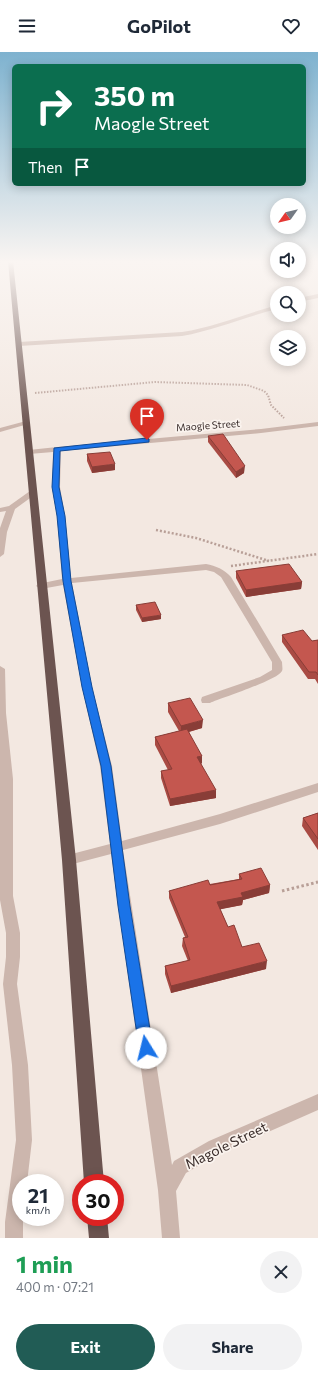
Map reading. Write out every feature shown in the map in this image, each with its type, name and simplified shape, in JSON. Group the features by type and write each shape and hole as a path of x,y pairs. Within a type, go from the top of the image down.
{"highway":[{"path":"16,316 41,586 69,860 93,1174"},
{"path":"98,1226 99,1238"}],"street":[{"path":"19,344 182,334 204,330 242,316"},
{"path":"0,430 26,423"},
{"name":"Maogle Street","path":"28,452 318,424"},
{"path":"57,449 56,487 61,516 67,581 87,687 106,766 124,906 167,1190 171,1238"},
{"path":"0,510 11,508 32,493"},
{"path":"0,554 3,532 11,508"},
{"path":"41,586 67,581 184,568 217,568 226,577 278,662 277,671 264,679 206,700"},
{"path":"0,670 1,713 7,779 6,896 13,933 13,957 10,984 20,1065 24,1140 14,1222 14,1238"},
{"path":"69,860 220,819 318,787"},
{"name":"Magole Street","path":"167,1190 180,1167 215,1147 318,1102"}],"path":[{"path":"23,394 155,382 246,385 264,391 268,395 274,409 297,427"},
{"path":"156,530 196,538 269,561"},
{"path":"217,568 318,554"},
{"path":"282,891 318,882"}],"building":[{"path":"223,434 245,466 236,472 208,436"},
{"path":"110,452 115,464 92,467 87,454"},
{"path":"289,564 302,582 246,590 236,571"},
{"path":"155,602 161,615 142,618 136,605"},
{"path":"303,630 312,641 318,640 318,675 316,672 309,672 282,635"},
{"path":"190,698 203,720 181,726 168,703"},
{"path":"187,729 202,756 197,757 216,790 170,799 161,771 172,769 155,737"},
{"path":"318,813 318,839 303,818"},
{"path":"261,868 270,885 241,893 243,897 217,902 228,927 234,925 242,947 259,943 267,961 171,986 165,966 190,960 183,938 188,937 169,891 208,880 210,885 242,879 239,874"}],"route":[{"path":"146,1048 124,906 106,766 87,687 67,581 61,516 56,487 57,449 147,440"}]}
